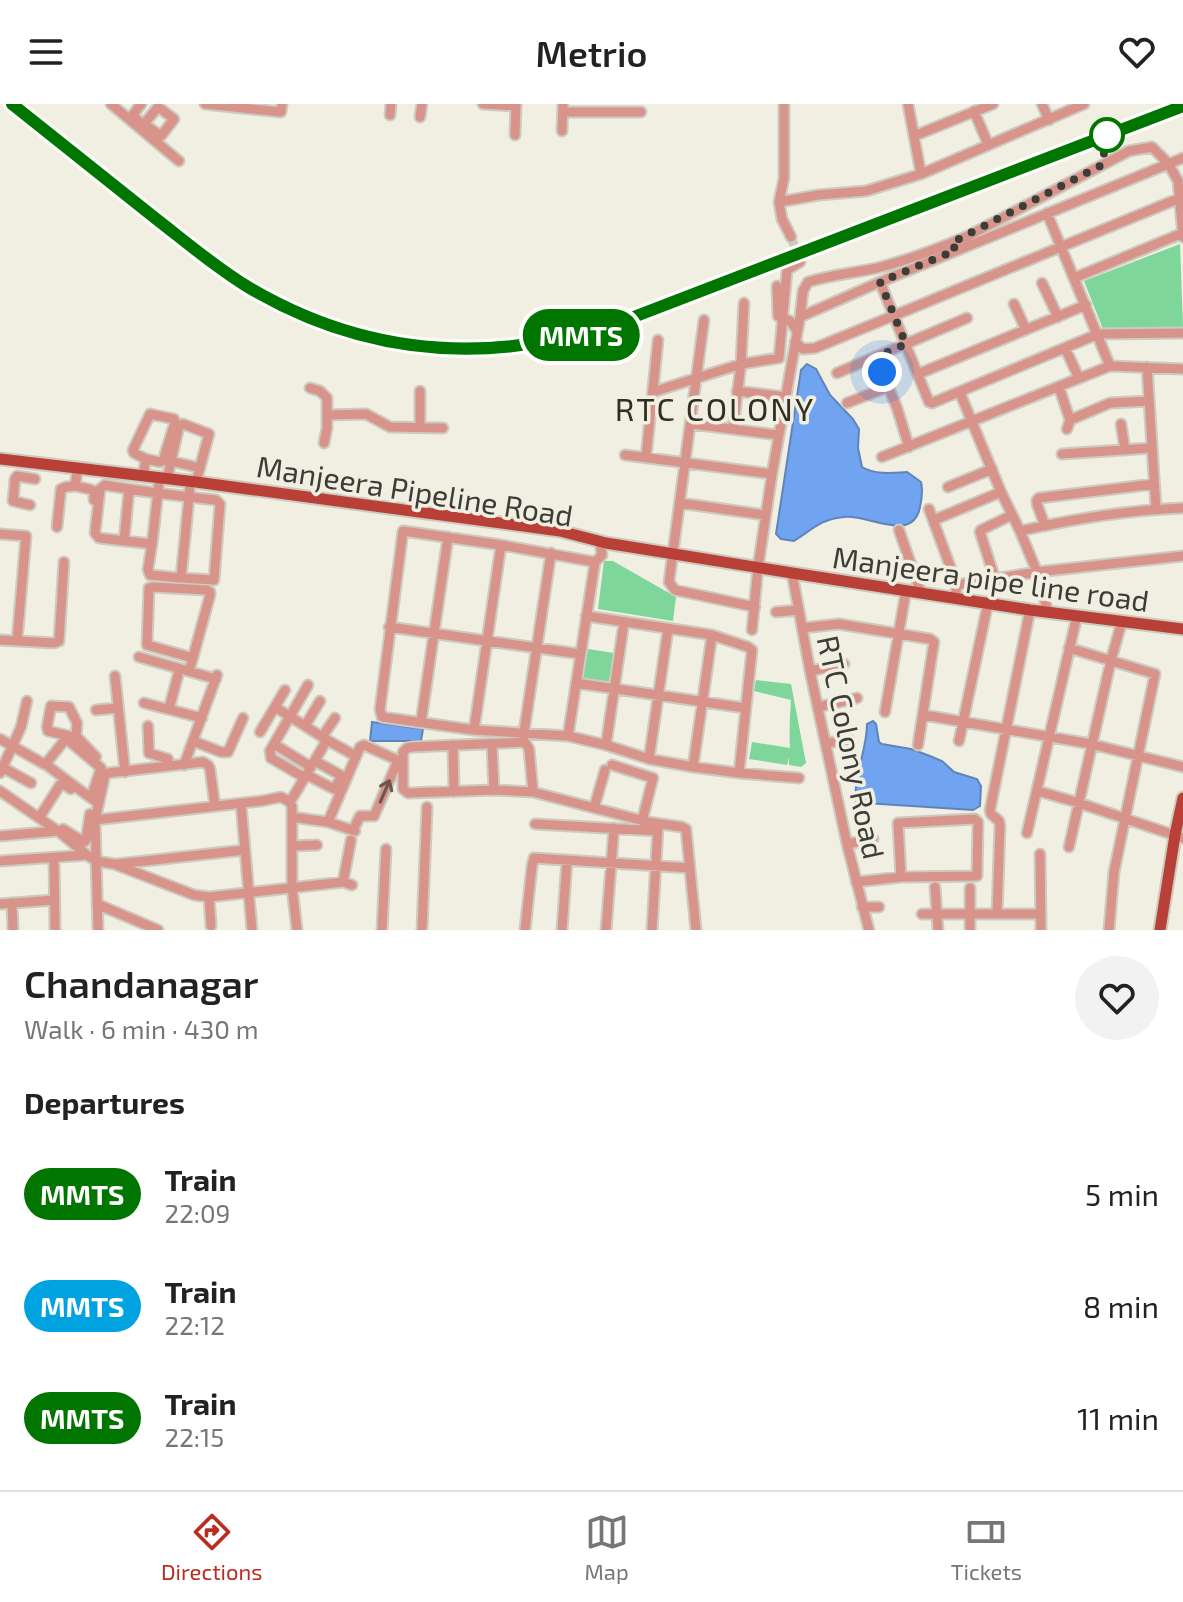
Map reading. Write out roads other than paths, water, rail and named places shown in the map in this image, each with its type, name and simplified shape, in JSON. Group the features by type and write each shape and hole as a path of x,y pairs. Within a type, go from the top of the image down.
{"main road":[{"name":"Manjeera Pipeline Road","path":"0,462 143,476 161,485"},
{"name":"Manjeera Pipeline Road","path":"0,462 21,472 60,468 161,485 585,539 672,554"},
{"name":"Manjeera pipe line road","path":"672,554 921,593 956,591 988,603 1183,629"},
{"path":"1160,930 1179,836 1183,798"}],"street":[{"path":"111,104 177,156"},
{"path":"137,122 141,104"},
{"path":"205,104 281,112 282,104"},
{"path":"420,117 422,104"},
{"path":"483,104 516,105 515,135"},
{"path":"784,104 784,178 779,202 782,219 791,237"},
{"path":"914,136 993,104"},
{"path":"1042,104 1049,120"},
{"path":"779,202 866,191 921,174 1084,104"},
{"path":"910,105 921,174"},
{"path":"137,122 158,107 173,118 174,121 162,136 153,135"},
{"path":"562,131 563,108 641,112"},
{"path":"974,111 988,144"},
{"path":"970,240 1129,151 1155,149 1180,181 1183,235 1074,278"},
{"path":"800,317 970,240 1047,213 1183,158"},
{"path":"795,342 803,349 815,348 1180,198"},
{"path":"1047,213 1110,366"},
{"path":"752,630 765,515 803,291 808,282 828,276 896,263 954,247"},
{"path":"788,378 779,358 787,270 800,262"},
{"path":"880,282 932,403 1098,334 1183,333"},
{"path":"1042,283 1058,317"},
{"path":"777,286 778,316 790,321 797,331"},
{"path":"733,429 744,303"},
{"path":"1014,304 1026,330"},
{"path":"918,374 1086,305"},
{"path":"837,373 967,318"},
{"path":"704,320 669,582 675,590 755,607"},
{"path":"646,457 658,340"},
{"path":"1065,348 1079,378"},
{"path":"876,357 909,447"},
{"path":"653,392 741,364 779,358"},
{"path":"882,457 1110,366 1183,369"},
{"path":"1147,367 1156,509"},
{"path":"847,403 888,387"},
{"path":"1059,387 1068,425 1110,403 1149,401"},
{"path":"310,388 325,394 327,398 324,443"},
{"path":"420,391 420,427"},
{"path":"737,391 785,397"},
{"path":"960,393 1037,572 1048,612"},
{"path":"150,414 174,419 163,461 146,459 133,450 150,414"},
{"path":"328,415 366,414 390,427 443,428"},
{"path":"181,578 192,488 209,434 183,424 179,426 171,461 161,485 148,569 150,575 181,578 210,580 215,577 219,502 192,488"},
{"path":"692,424 778,435"},
{"path":"1121,424 1125,450"},
{"path":"1062,454 1151,448"},
{"path":"625,455 772,474"},
{"path":"143,476 146,459"},
{"path":"171,461 200,468"},
{"path":"948,487 992,469"},
{"path":"30,505 13,501 15,479 21,472 35,479"},
{"path":"75,486 77,473"},
{"path":"1045,526 1037,504 1039,498 1154,484"},
{"path":"152,544 99,538 95,533 100,489 105,485 129,490 161,485"},
{"path":"57,527 61,489 75,486 94,491 90,532"},
{"path":"124,541 129,490"},
{"path":"934,520 1001,492"},
{"path":"680,503 765,515"},
{"path":"1020,531 1156,509 1183,508"},
{"path":"929,509 956,591 995,579 1037,572 1183,556"},
{"path":"995,579 980,532 1012,515"},
{"path":"899,530 921,593"},
{"path":"596,560 403,531 389,627 382,717 474,730 568,736 649,759 739,773 799,778"},
{"path":"0,534 26,536 17,641"},
{"path":"421,722 448,537"},
{"path":"568,736 596,560 602,555 600,544"},
{"path":"474,730 501,545"},
{"path":"524,732 551,553"},
{"path":"0,640 59,641 64,562"},
{"name":"RTC Colony Road","path":"792,573 847,844 869,930"},
{"path":"189,671 193,658 210,595 210,592 149,588 147,645 193,658"},
{"path":"885,712 906,591"},
{"path":"959,741 988,603"},
{"path":"776,612 799,610"},
{"path":"997,914 1000,825 990,810 1030,610"},
{"path":"586,616 712,635 752,650 739,773"},
{"path":"1027,833 1077,616"},
{"path":"1069,847 1122,621"},
{"path":"606,745 624,622"},
{"path":"802,628 839,624 934,642 918,745"},
{"path":"389,627 580,654"},
{"path":"649,759 668,629"},
{"path":"693,767 712,635"},
{"path":"151,660 154,648"},
{"path":"1069,648 1155,674 1114,872 1109,930"},
{"path":"139,657 217,677 184,765"},
{"path":"810,671 844,664"},
{"path":"169,709 178,675"},
{"path":"115,676 125,772"},
{"path":"576,683 745,708"},
{"path":"308,685 270,751 271,758 342,776"},
{"path":"260,732 285,690"},
{"path":"818,707 857,698"},
{"path":"27,701 21,727 1,769 31,783"},
{"path":"305,726 320,701"},
{"path":"144,703 202,718"},
{"path":"275,707 352,754"},
{"path":"96,710 118,708"},
{"path":"924,715 1091,744 1183,767"},
{"path":"193,741 228,752 243,718"},
{"path":"290,802 335,718"},
{"path":"148,726 149,752 164,761 208,765 215,806"},
{"path":"76,737 108,773"},
{"path":"0,739 44,764"},
{"path":"94,800 47,765 64,741 68,740 101,769 94,800 98,930"},
{"path":"309,770 334,789 359,740"},
{"path":"826,743 849,740"},
{"path":"533,792 528,745 525,742 407,748 403,752 403,789 408,793 533,792 658,827"},
{"path":"492,744 494,790"},
{"path":"0,791 40,816 96,861 114,864 194,895 209,897 347,884 353,831 360,816 374,816 397,763 395,759 364,745 360,747 334,821"},
{"path":"453,745 454,792"},
{"path":"94,800 103,777 108,773 125,772 164,761"},
{"path":"594,808 609,767 653,778 642,821"},
{"path":"0,836 55,827 84,842 91,804 63,784 40,816"},
{"path":"1038,791 1179,836"},
{"path":"95,820 281,797 292,807 292,887 297,930"},
{"path":"241,804 252,930"},
{"path":"422,930 427,807"},
{"path":"292,817 334,821 353,831"},
{"path":"856,882 901,877 977,876 978,822 975,819 898,823 901,877"},
{"path":"535,824 686,829 696,930"},
{"path":"652,930 658,827"},
{"path":"606,930 614,828"},
{"path":"847,844 873,839"},
{"path":"292,846 317,845"},
{"path":"382,930 386,849"},
{"path":"114,864 245,850"},
{"path":"1040,854 1041,930"},
{"path":"0,861 87,855"},
{"path":"54,858 55,930"},
{"path":"525,930 534,858 690,868"},
{"path":"562,930 567,860"},
{"path":"935,887 938,930"},
{"path":"970,888 970,930"},
{"path":"209,897 211,926"},
{"path":"0,904 54,900"},
{"path":"12,903 13,930"},
{"path":"97,904 141,927 158,930"},
{"path":"862,907 879,907"},
{"path":"922,914 1041,914"}],"water":[{"path":"807,364 816,369 830,395 859,429 858,448 862,467 878,472 907,472 921,482 920,507 916,518 909,524 889,525 844,517 823,522 794,541 781,539 776,534 801,370"},
{"path":"873,721 882,744 930,756 942,761 954,772 977,779 981,786 980,806 973,810 856,801 856,783 867,724"},
{"path":"372,722 423,729 421,741 370,741"}],"tunnel":[{"path":"791,237 800,262"}],"railway":[{"path":"12,104 248,287 338,328 383,340 429,347 476,349 523,345 618,323 1183,106"}],"train":[{"name":"MMTS","path":"12,104 198,252 265,296 339,329 411,345 466,350 545,343 618,323 1183,106"}],"district":[{"name":"RTC COLONY","path":"715,408"}]}
